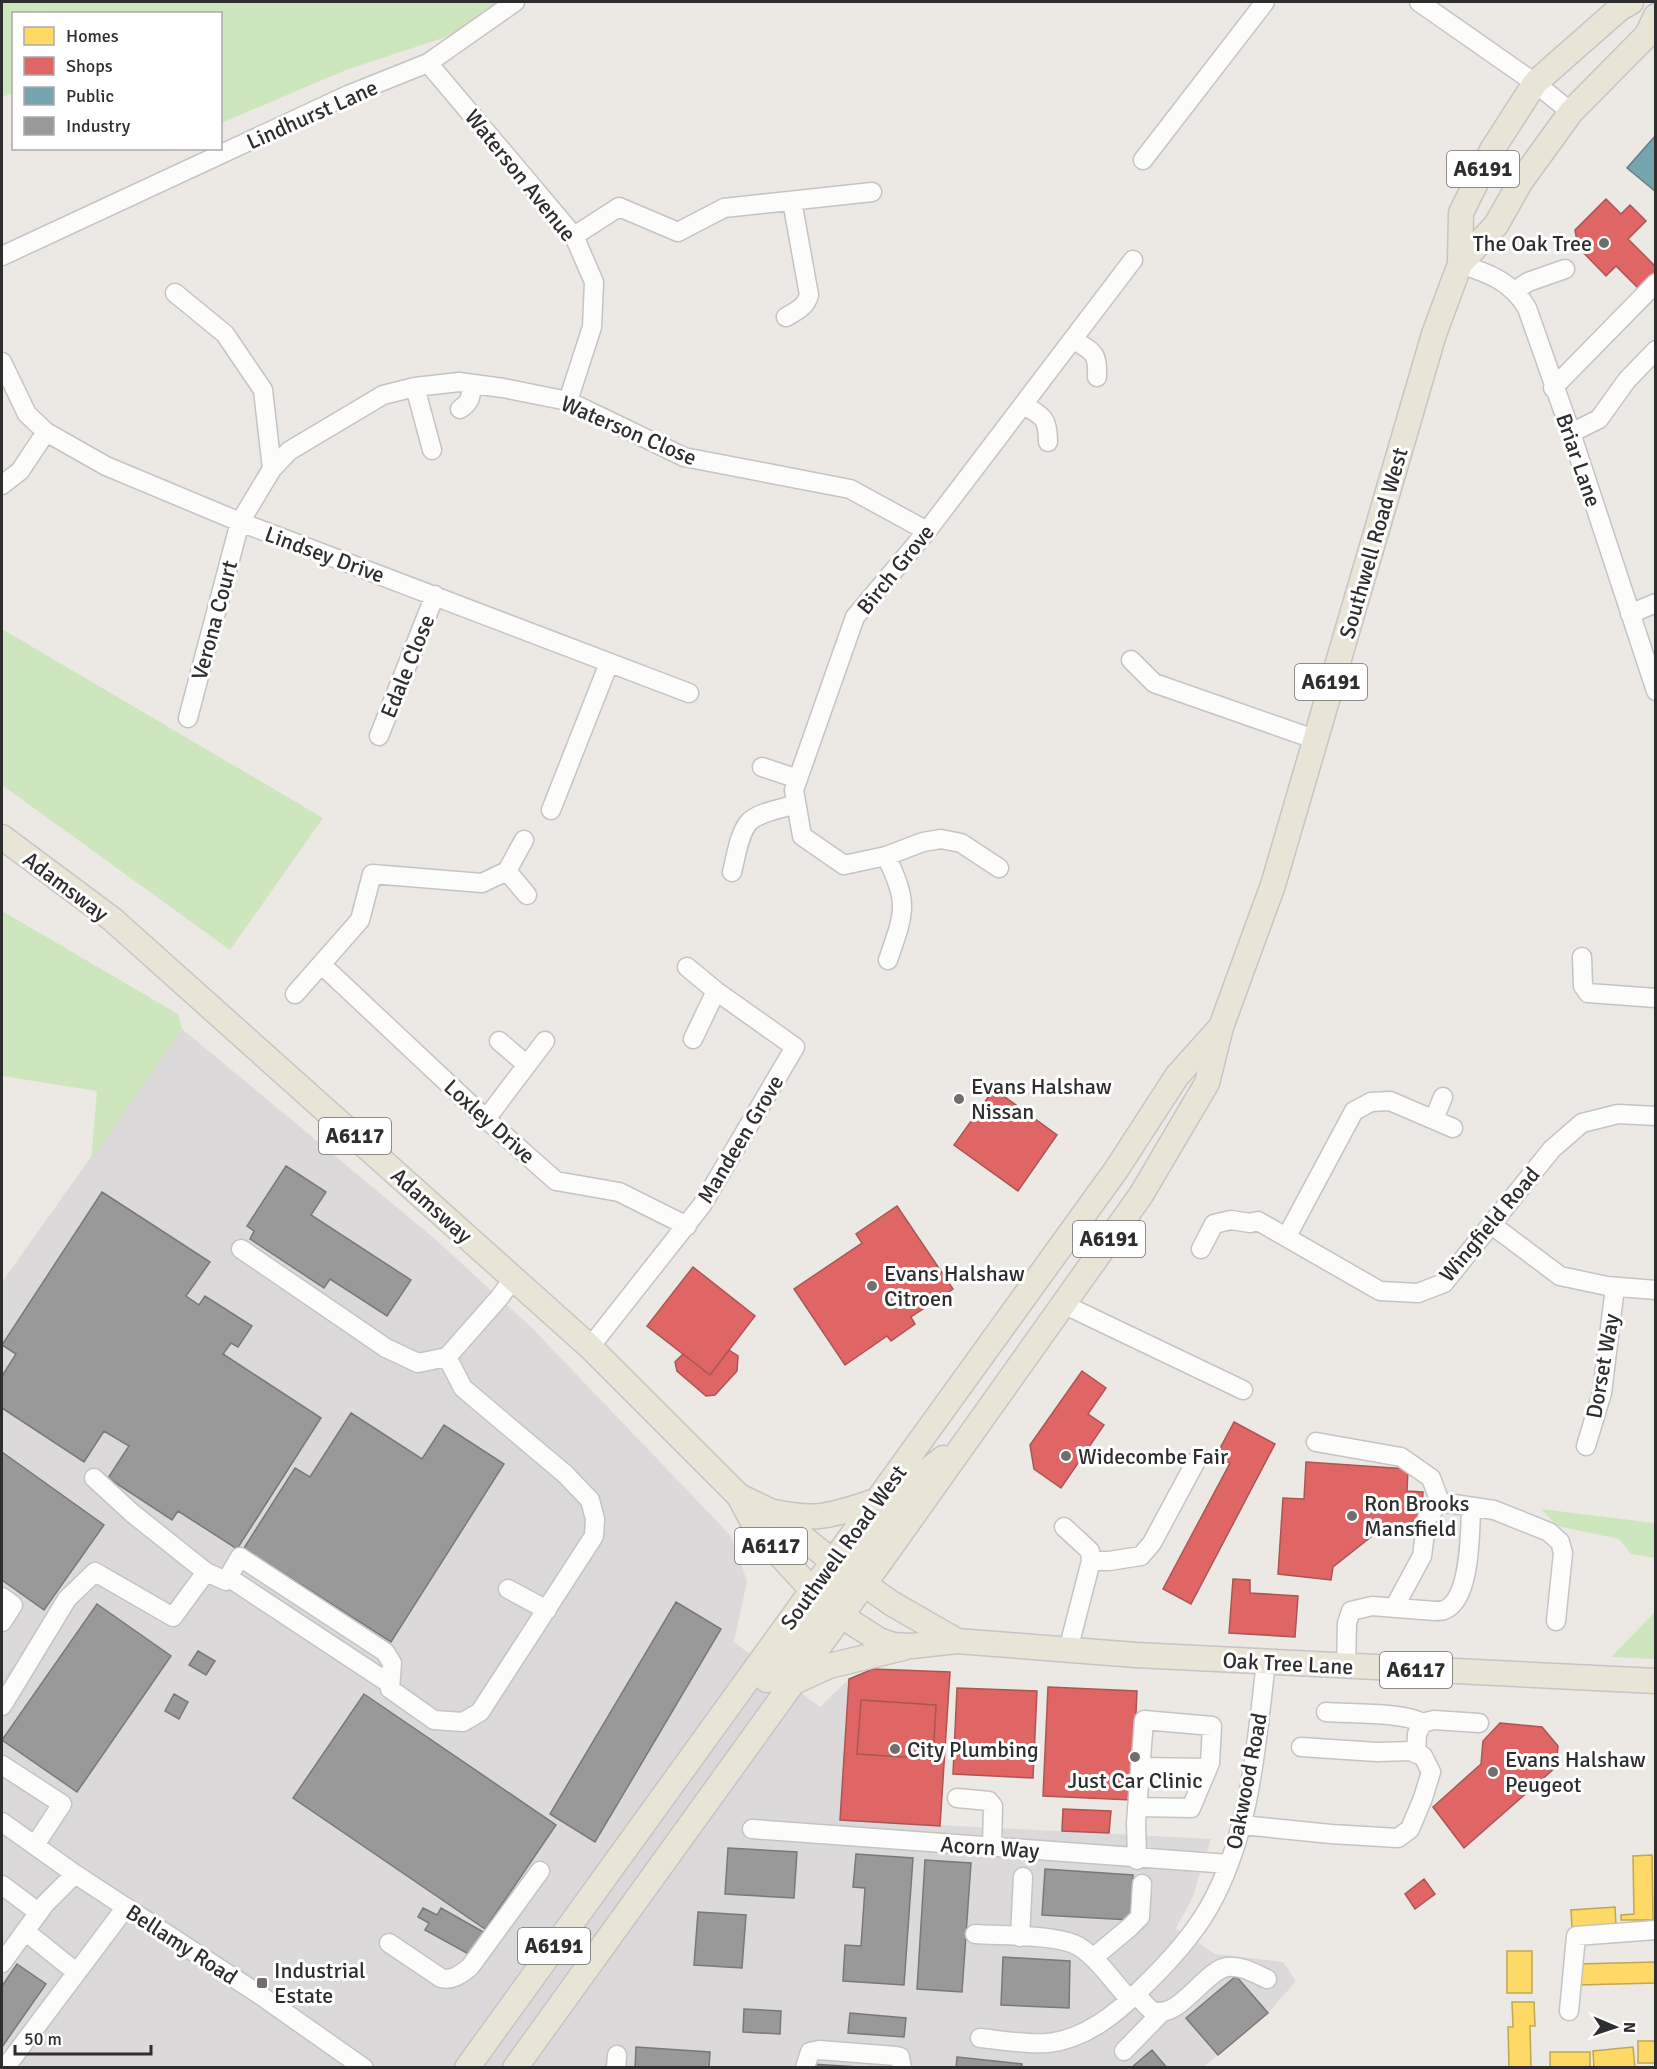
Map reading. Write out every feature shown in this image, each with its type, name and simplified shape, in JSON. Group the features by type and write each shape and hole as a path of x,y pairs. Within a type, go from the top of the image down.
{"main road":[{"name":"Southwell Road West","path":"467,2067 691,1759 826,1602 848,1572 968,1437 1141,1195 1208,1083 1221,1027 1273,885 1431,345 1460,264 1461,213 1492,150 1535,83 1618,9 1631,2"},
{"name":"Southwell Road West","path":"1460,264 1496,225 1521,181 1571,112 1647,35 1656,16"},
{"name":"Adamsway","path":"2,837 112,919 590,1347 739,1496 757,1530 826,1602"},
{"name":"Southwell Road West","path":"848,1572 876,1501 1116,1170 1176,1076 1221,1027"},
{"name":"Adamsway","path":"739,1496 770,1511 848,1572"},
{"path":"770,1511 798,1517 820,1517 876,1501"},
{"path":"826,1602 825,1588 837,1583 848,1572"},
{"name":"Oak Tree Lane","path":"848,1572 891,1603 957,1641"},
{"name":"Southwell Road West","path":"515,2067 792,1683 826,1602"},
{"name":"Oak Tree Lane","path":"826,1602 879,1640 893,1645 912,1646 957,1641 1266,1662 1656,1681"},
{"path":"792,1683 829,1666 912,1646"}],"street":[{"name":"Lindhurst Lane","path":"2,256 348,95 428,63 514,2"},
{"path":"1143,160 1265,2"},
{"path":"1419,2 1535,83 1571,112"},
{"name":"Waterson Avenue","path":"428,63 574,236 594,282 592,327 568,401"},
{"path":"574,236 620,207 678,232 724,208 872,192"},
{"path":"786,317 803,306 808,295 792,201"},
{"name":"Birch Grove","path":"999,868 961,843 941,839 923,842 886,856 844,865 802,836 794,790 855,617 927,531 1133,260"},
{"name":"Briar Lane","path":"1460,264 1497,278 1515,291 1527,308 1656,690"},
{"path":"1515,291 1528,282 1565,269"},
{"path":"1553,388 1656,283"},
{"path":"175,293 225,334 263,390 272,470"},
{"path":"1073,339 1094,353 1097,359 1097,377"},
{"path":"1571,433 1599,419 1627,380 1656,350"},
{"name":"Lindsey Drive","path":"2,362 27,414 46,432 106,466 240,522 689,693"},
{"name":"Waterson Close","path":"272,470 289,451 383,396 415,387 459,382 568,401 684,457 850,489 927,531"},
{"path":"460,409 468,404 471,398 472,384"},
{"path":"415,387 432,450"},
{"path":"1023,405 1043,416 1048,427 1048,442"},
{"path":"2,485 20,471 46,432"},
{"name":"Verona Court","path":"188,718 240,522 272,470"},
{"name":"Edale Close","path":"379,736 435,595"},
{"path":"1630,614 1656,603"},
{"path":"1131,660 1154,683 1314,739"},
{"path":"551,810 609,663"},
{"path":"762,767 798,779"},
{"path":"732,872 742,837 750,822 763,814 796,804"},
{"path":"295,994 360,920 372,874 482,883 507,871 524,840"},
{"path":"886,856 899,884 903,901 902,920 888,960"},
{"path":"507,871 527,895"},
{"path":"1582,957 1583,986 1588,993 1656,998"},
{"name":"Loxley Drive","path":"322,965 486,1119 556,1181 619,1192 687,1226"},
{"path":"687,967 716,991 693,1039"},
{"name":"Mandeen Grove","path":"590,1347 702,1205 795,1047 716,991"},
{"path":"499,1041 526,1065"},
{"path":"486,1119 545,1041"},
{"path":"1434,1119 1443,1097"},
{"path":"1287,1236 1354,1111 1371,1102 1390,1101 1453,1128"},
{"name":"Wingfield Road","path":"1201,1249 1214,1224 1231,1220 1250,1224 1258,1221 1380,1291 1418,1293 1444,1283 1552,1149 1582,1123 1618,1114 1656,1116"},
{"path":"1492,1225 1560,1276 1615,1287 1656,1290"},
{"path":"241,1249 386,1348 418,1364 447,1357 514,1278"},
{"name":"Dorset Way","path":"1586,1446 1602,1393 1615,1287"},
{"path":"1063,1304 1243,1390"},
{"path":"94,1478 132,1513 206,1572 226,1581 240,1557 385,1652 392,1663 390,1689 434,1720 463,1722 480,1712 547,1610 594,1536 595,1519 591,1500 565,1474 463,1388 447,1357"},
{"path":"1316,1442 1401,1457 1431,1478 1440,1502"},
{"path":"1091,1561 1141,1556 1152,1543 1196,1461"},
{"path":"1440,1502 1494,1510 1549,1532 1560,1542 1563,1553 1556,1621"},
{"path":"1394,1608 1422,1557 1427,1518 1440,1502"},
{"path":"1346,1666 1347,1623 1352,1611 1372,1606 1435,1611 1444,1610 1454,1603 1467,1574 1471,1508"},
{"path":"1064,1527 1090,1551 1091,1561 1068,1650"},
{"path":"2,1706 67,1599 95,1572 173,1617 206,1572"},
{"path":"508,1589 547,1610"},
{"path":"2,1597 13,1605 2,1622"},
{"name":"Oakwood Road","path":"980,2038 1047,2043 1093,2028 1133,1997 1154,1977 1196,1927 1208,1909 1229,1864 1242,1825 1252,1776 1266,1662"},
{"path":"1326,1712 1399,1717 1415,1719 1422,1723 1434,1720 1479,1723"},
{"path":"1137,1807 1191,1808 1210,1763 1212,1726 1144,1719 1137,1807 1137,1859"},
{"path":"1416,1754 1418,1734 1422,1723"},
{"path":"1242,1825 1398,1838 1410,1829 1431,1772 1423,1756 1412,1751 1377,1752 1301,1747"},
{"path":"2,1765 62,1804 35,1845"},
{"path":"1140,1767 1207,1768"},
{"path":"957,1798 989,1801 993,1806 992,1847"},
{"name":"Bellamy Road","path":"2,1822 75,1874 260,1995 362,2067"},
{"name":"Acorn Way","path":"752,1829 1229,1864"},
{"path":"389,1943 441,1978 460,1975 470,1967 540,1871"},
{"path":"2,1963 39,1912 75,1874"},
{"path":"1020,1937 1023,1877"},
{"path":"1093,1958 1140,1917 1142,1884"},
{"path":"2,1885 39,1912"},
{"path":"5,2067 126,1907"},
{"path":"1569,2011 1576,1936 1656,1930"},
{"path":"25,1931 76,1972"},
{"path":"975,1934 1058,1940 1077,1946 1093,1958 1133,1997 1151,2010 1162,2012"},
{"path":"1124,2051 1162,2012 1176,2006 1224,1967 1238,1966 1267,1979"},
{"path":"805,2067 810,2052 819,2049 896,2056 900,2057 902,2067"}],"shaded area":[{"path":"182,1029 434,1238 532,1328 730,1535 747,1581 734,1642 820,1707 849,1679 840,1820 1211,1839 1192,1899 1176,1928 1215,1954 1283,1962 1296,1981 1268,2013 1204,2067 2,2068 2,1282"}],"green space":[{"path":"2,2 499,2 452,35 346,70 222,123 222,12 12,12 12,93 2,97"},
{"path":"2,629 323,818 230,950 2,785"},
{"path":"2,911 178,1014 182,1029 91,1160 97,1091 2,1076"},
{"path":"1541,1509 1655,1523 1655,1558 1631,1554 1619,1539 1557,1526"},
{"path":"1655,1612 1655,1659 1611,1657"}],"building: Homes":[{"path":"1652,1855 1653,1920 1621,1920 1621,1915 1634,1914 1633,1856"},
{"path":"1615,1907 1616,1926 1572,1928 1571,1910"},
{"path":"1507,1951 1532,1951 1532,1993 1507,1993"},
{"path":"1656,1962 1656,1983 1578,1985 1577,1964"},
{"path":"1512,2002 1534,2002 1535,2026 1530,2026 1531,2068 1509,2068 1508,2027 1513,2027"},
{"path":"1638,2041 1656,2041 1656,2063 1638,2063"},
{"path":"1633,2047 1635,2068 1594,2068 1593,2051"},
{"path":"1550,2052 1590,2052 1590,2068 1550,2068"}],"building: Shops":[{"name":"The Oak Tree","path":"1606,199 1621,214 1630,205 1646,221 1628,239 1656,267 1656,277 1641,291 1616,266 1606,276 1578,247 1575,230"},
{"path":"994,1089 1057,1135 1018,1191 954,1145"},
{"path":"897,1206 953,1289 911,1317 915,1324 891,1341 887,1336 845,1365 794,1289 862,1243 856,1234"},
{"path":"693,1267 755,1316 710,1375 647,1326"},
{"path":"729,1350 738,1356 737,1371 715,1395 706,1396 677,1371 675,1362 683,1354 710,1375"},
{"path":"1082,1371 1106,1388 1088,1414 1104,1425 1061,1488 1034,1469 1030,1445"},
{"path":"1234,1422 1275,1444 1191,1604 1163,1589 1230,1463 1216,1456"},
{"name":"Ron Brooks Mansfield","path":"1306,1462 1408,1469 1407,1491 1423,1492 1420,1537 1376,1533 1333,1567 1331,1580 1278,1574 1283,1498 1304,1499"},
{"path":"1233,1579 1250,1580 1250,1593 1298,1596 1295,1637 1229,1633"},
{"name":"City Plumbing","path":"873,1669 950,1672 940,1826 840,1820 849,1679"},
{"path":"1048,1687 1137,1691 1132,1800 1043,1796"},
{"path":"957,1688 1037,1691 1033,1778 953,1774"},
{"path":"861,1700 936,1705 933,1759 857,1754"},
{"path":"1500,1723 1542,1727 1558,1746 1556,1767 1464,1848 1433,1807 1481,1764 1483,1741"},
{"path":"1063,1809 1111,1811 1109,1833 1062,1831"},
{"path":"1424,1879 1435,1894 1415,1909 1405,1894"}],"building: Public":[{"path":"1656,135 1656,192 1627,168"}],"building: Industry":[{"path":"286,1166 326,1192 311,1215 411,1280 387,1316 330,1279 324,1288 250,1239 254,1231 247,1226"},
{"path":"102,1192 210,1262 186,1296 199,1305 205,1296 252,1326 238,1347 231,1343 223,1354 321,1418 237,1549 178,1511 172,1520 108,1478 129,1446 104,1431 84,1462 2,1408 2,1376 16,1354 2,1345"},
{"path":"351,1413 422,1459 444,1425 504,1464 391,1642 244,1548 295,1468 310,1477"},
{"path":"2,1452 104,1525 44,1610 2,1580"},
{"path":"676,1602 721,1629 595,1842 550,1814"},
{"path":"97,1604 171,1656 77,1792 2,1740"},
{"path":"198,1651 215,1661 206,1675 189,1665"},
{"path":"174,1694 188,1702 179,1719 165,1711"},
{"path":"364,1694 556,1825 485,1929 293,1798"},
{"path":"728,1848 797,1852 794,1898 725,1894"},
{"path":"856,1854 913,1858 904,1985 843,1981 845,1945 861,1946 865,1888 853,1887"},
{"path":"925,1860 971,1863 962,1992 917,1989"},
{"path":"1045,1869 1133,1875 1130,1920 1042,1915"},
{"path":"423,1908 437,1915 441,1908 487,1934 474,1957 425,1930 429,1923 418,1917"},
{"path":"698,1912 746,1915 742,1968 694,1965"},
{"path":"1003,1957 1070,1961 1069,2008 1001,2005"},
{"path":"17,1964 46,1984 2,2047 2,1986"},
{"path":"1236,1976 1268,2013 1218,2055 1186,2018"},
{"path":"744,2009 781,2011 780,2034 743,2032"},
{"path":"850,2013 906,2018 904,2037 848,2033"},
{"path":"636,2047 710,2052 709,2068 635,2068"},
{"path":"1152,2050 1167,2068 1131,2068"},
{"path":"957,2057 1022,2064 1022,2068 956,2068"},
{"path":"811,2064 875,2068 811,2068"}],"place":[{"name":"The Oak Tree","path":"1604,243"},
{"name":"Evans Halshaw Nissan","path":"959,1099"},
{"name":"Evans Halshaw Citroen","path":"872,1286"},
{"name":"Widecombe Fair","path":"1066,1456"},
{"name":"Ron Brooks Mansfield","path":"1352,1516"},
{"name":"City Plumbing","path":"895,1749"},
{"name":"Just Car Clinic","path":"1135,1757"},
{"name":"Evans Halshaw Peugeot","path":"1493,1772"},
{"name":"Industrial Estate","path":"262,1983"}]}
